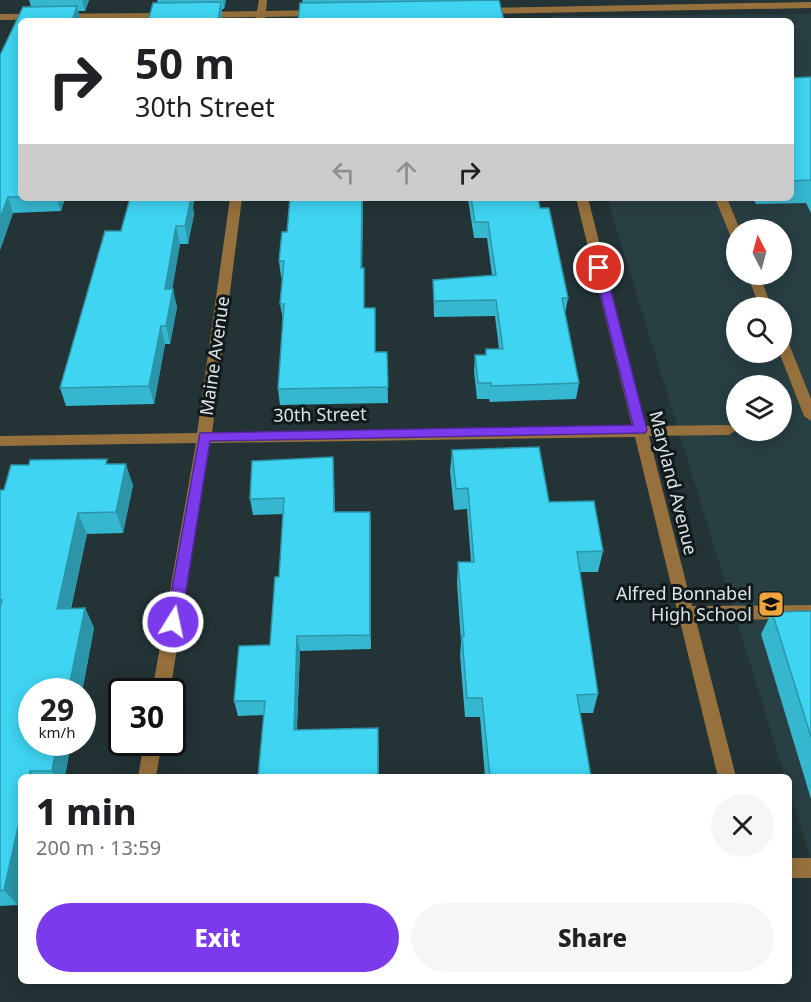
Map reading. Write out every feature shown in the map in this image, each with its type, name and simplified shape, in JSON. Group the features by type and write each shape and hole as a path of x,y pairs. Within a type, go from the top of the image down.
{"street":[{"path":"261,17 263,0"},
{"path":"532,0 537,18"},
{"path":"476,11 804,4"},
{"path":"572,9 575,18"},
{"path":"190,15 261,17 333,13"},
{"path":"0,17 178,15"},
{"name":"Maine Avenue","path":"163,678 204,436 237,201"},
{"name":"Maryland Avenue","path":"583,201 725,774"},
{"path":"722,201 729,219"},
{"path":"790,363 811,416"},
{"name":"30th Street","path":"0,441 204,436 726,430"},
{"path":"685,613 811,612"},
{"path":"148,774 151,756"},
{"path":"792,868 811,868"}],"shaded area":[{"name":"Alfred Bonnabel High School","path":"811,14 811,861 792,799 792,774 784,774 608,201 794,201 794,18 552,18 551,16"}],"building":[{"path":"499,0 503,18 298,18 300,3"},
{"path":"221,2 218,18 149,18 153,3"},
{"path":"77,6 73,18 18,18 18,197 8,197 0,218 0,55 23,7"},
{"path":"811,77 811,180 794,181 794,78"},
{"path":"129,201 190,201 185,226 176,226 165,289 173,289 166,326 161,326 149,386 60,388 105,231 121,231"},
{"path":"290,201 362,201 361,268 364,268 364,308 375,308 375,352 387,352 388,387 278,389 284,304 280,304 284,261 279,261 282,232 287,232"},
{"path":"472,201 539,201 540,208 549,208 568,298 562,298 579,383 491,386 491,383 478,383 475,355 486,355 486,349 503,349 496,300 434,301 433,280 496,275 488,222 475,222"},
{"path":"539,447 549,502 594,501 603,551 577,552 598,694 577,695 590,774 490,774 482,698 467,698 458,562 474,562 468,488 456,489 452,450"},
{"path":"333,457 334,512 370,512 370,635 297,636 294,730 378,728 378,774 258,774 265,701 234,701 239,646 270,645 275,577 279,577 284,498 250,499 252,461"},
{"path":"107,459 106,464 126,464 116,512 78,513 57,609 85,608 71,678 18,678 18,756 55,756 52,771 30,771 30,774 18,774 18,827 4,890 0,891 0,608 2,600 0,600 0,490 4,490 11,465 29,465 30,460"},
{"path":"811,611 811,737 772,612"}],"place":[{"name":"Alfred Bonnabel High School","path":"771,604"}],"route":[{"path":"173,622 204,436 640,430 599,268"}]}
